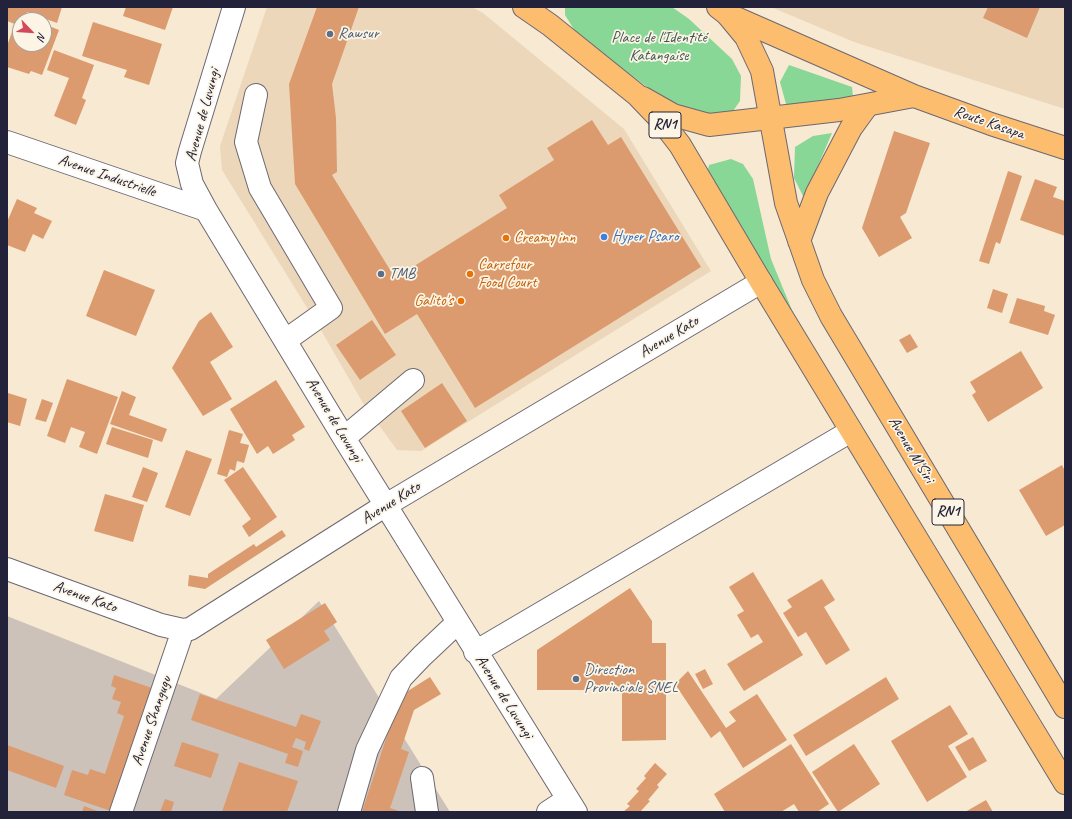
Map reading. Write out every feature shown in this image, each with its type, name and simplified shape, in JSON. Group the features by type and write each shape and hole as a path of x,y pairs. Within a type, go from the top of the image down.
{"main road":[{"name":"RN1","path":"524,7 547,16 637,94 660,119 680,145 760,282 1065,783"},
{"name":"RN1","path":"722,10 746,37 756,54 768,94 770,119 786,202 799,241"},
{"path":"722,10 914,96"},
{"path":"637,94 673,115 710,125 770,119 867,106 914,96"},
{"name":"Route Kasapa","path":"914,96 991,124 1065,148"},
{"path":"799,241 817,193 851,128 867,106"},
{"name":"Avenue M'Siri","path":"799,241 813,280 831,316 1065,708"}],"street":[{"name":"Avenue de Luvungi","path":"234,7 187,163 192,184 206,210 457,623 572,806"},
{"path":"256,94 246,142 260,188 331,308 286,340"},
{"name":"Avenue Industrielle","path":"7,142 206,210"},
{"name":"Avenue Kato","path":"7,569 161,625 183,630 190,629 386,505 760,282"},
{"path":"344,438 413,380"},
{"path":"476,652 851,431"},
{"path":"349,812 366,750 401,678 457,623"},
{"name":"Avenue Shangugu","path":"120,812 183,630"},
{"path":"422,778 427,812"},
{"path":"548,812 572,806"}],"shaded area":[{"path":"267,7 472,7 483,13 624,129 711,271 421,451 397,450 363,403 322,332 222,170 220,146"},
{"path":"771,7 1065,7 1065,109 854,42"},
{"path":"319,601 450,812 7,812 7,616 216,699"}],"green space":[{"name":"Place de l'Identité Katangaise","path":"565,7 672,7 689,19 732,59 741,76 740,101 733,111 721,118 685,115 578,36 565,15"},
{"path":"789,65 852,87 853,97 798,110 786,104 780,82"},
{"path":"832,133 804,198 794,178 795,147 813,136"},
{"path":"731,159 743,164 753,179 771,259 796,320 707,174 709,165"}],"building":[{"path":"7,7 62,7 57,23 52,21 52,12 12,12 12,23 7,21"},
{"path":"126,7 173,7 165,30 123,16"},
{"path":"317,7 359,7 332,84 336,118 337,172 332,175 395,278 507,208 499,195 554,160 547,148 592,120 608,145 621,137 701,267 475,408 417,314 385,334 295,184 289,84"},
{"path":"988,7 1040,7 1027,38 983,18"},
{"path":"93,22 162,44 149,85 124,77 127,70 82,56"},
{"path":"52,27 59,30 52,49"},
{"path":"12,32 12,52 51,52 42,75 31,71 29,74 7,67 7,46"},
{"path":"54,50 94,65 82,98 86,100 76,125 54,116 69,78 47,70"},
{"path":"894,131 930,143 906,213 900,217 912,238 879,257 862,228"},
{"path":"1008,171 1022,176 1000,244 996,242 989,264 979,261"},
{"path":"1035,179 1057,187 1053,197 1065,201 1065,236 1020,220"},
{"path":"17,199 37,208 34,213 52,221 43,239 33,234 25,252 7,245 7,222"},
{"path":"104,270 155,290 136,336 86,316"},
{"path":"993,289 1008,294 1002,313 987,308"},
{"path":"1017,298 1045,306 1044,311 1055,315 1048,335 1009,323"},
{"path":"211,312 233,347 210,362 232,399 203,416 172,368 199,321"},
{"path":"372,320 396,355 360,380 336,345"},
{"path":"910,334 918,347 907,353 899,340"},
{"path":"1021,351 1043,388 988,422 972,395 976,392 970,382"},
{"path":"67,379 118,397 97,454 79,447 85,432 71,427 65,443 47,436"},
{"path":"276,380 305,427 292,435 295,440 273,454 268,446 257,454 230,409"},
{"path":"442,383 467,421 425,448 401,411"},
{"path":"122,391 136,397 129,415 167,429 162,442 110,424"},
{"path":"8,393 27,399 20,426 7,422"},
{"path":"42,399 53,403 46,422 35,419"},
{"path":"112,427 153,440 148,458 106,444"},
{"path":"229,430 243,434 240,443 249,445 244,463 237,461 235,471 230,469 227,477 217,474"},
{"path":"186,450 212,459 190,516 165,507"},
{"path":"1062,465 1065,471 1065,525 1046,536 1019,490"},
{"path":"143,467 158,473 147,502 132,497"},
{"path":"243,467 277,517 249,537 242,526 251,519 224,480"},
{"path":"105,494 144,505 133,542 94,531"},
{"path":"282,530 286,536 205,589 188,586 189,575 208,578 208,574 254,544 256,547"},
{"path":"753,572 803,655 744,691 727,664 763,642 758,634 751,638 737,615 744,611 729,587"},
{"path":"822,579 835,600 824,607 850,650 826,665 806,632 798,637 783,613 792,607 787,600"},
{"path":"630,588 652,621 652,643 666,643 666,740 622,741 622,690 537,690 537,650"},
{"path":"325,603 337,622 324,631 330,640 284,669 266,640"},
{"path":"705,669 713,684 703,689 695,674"},
{"path":"688,671 726,728 736,721 729,712 757,694 787,740 743,768 720,731 711,738 675,684"},
{"path":"114,675 152,688 111,811 64,795 72,770 88,775 90,769 105,774 124,716 117,713 121,702 112,699 116,688 111,686"},
{"path":"430,677 441,694 414,710 401,749 409,752 390,808 402,812 362,812 400,696"},
{"path":"886,677 899,699 806,756 793,735"},
{"path":"200,694 296,727 301,714 321,721 309,751 304,749 306,742 296,738 292,747 303,751 298,767 285,763 288,754 191,720"},
{"path":"950,705 968,734 948,746 967,777 927,802 891,741"},
{"path":"973,737 987,761 969,771 955,747"},
{"path":"182,742 219,754 211,778 174,766"},
{"path":"791,744 829,804 817,812 799,812 794,804 781,812 725,812 714,794"},
{"path":"854,744 880,784 838,812 812,772"},
{"path":"7,745 64,766 56,788 7,770"},
{"path":"239,762 298,781 287,812 222,812"},
{"path":"655,763 667,774 657,785 659,787 648,800 650,801 640,812 623,812 630,806 627,804 639,791 636,789 646,778 644,776"},
{"path":"165,799 174,802 171,812 160,812"},
{"path":"986,800 993,812 965,812"},
{"path":"84,806 100,812 82,812"}],"place":[{"name":"Rawsur","path":"330,34"},
{"name":"Hyper Psaro","path":"604,237"},
{"name":"Creamy inn","path":"506,238"},
{"name":"TMB","path":"381,274"},
{"name":"Carrefour Food Court","path":"470,274"},
{"name":"Galito's","path":"461,301"},
{"name":"Direction Provinciale SNEL","path":"576,679"}]}
